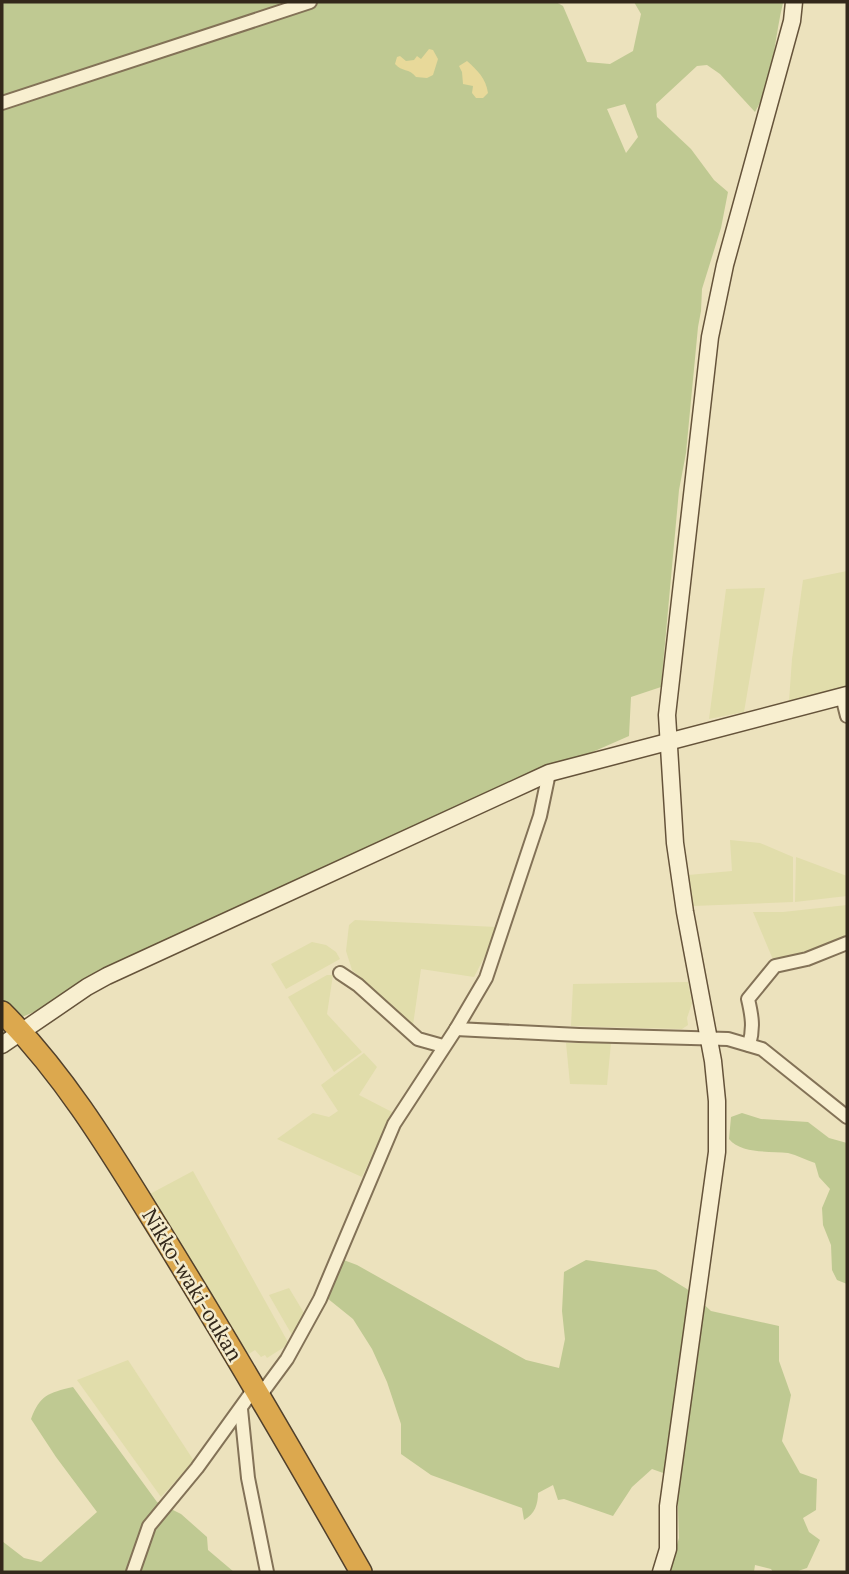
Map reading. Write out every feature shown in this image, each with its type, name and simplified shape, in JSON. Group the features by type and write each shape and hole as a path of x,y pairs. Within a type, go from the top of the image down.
{"highway":[{"name":"Nikko-waki-oukan","path":"2,1012 60,1077 107,1148 257,1393 361,1572"}],"street":[{"path":"2,103 310,2"},
{"path":"661,1572 668,1549 668,1506 717,1152 717,1101 709,1038 678,868 669,701 710,337 725,265 792,21 794,2"},
{"path":"2,1045 87,986 107,976 549,773 845,695 847,716"},
{"path":"133,1572 149,1526 241,1409 287,1359 320,1298 394,1124 486,978 541,816 549,773"},
{"path":"749,1045 753,1033 747,999 775,965 807,959 847,943"},
{"path":"340,973 358,985 418,1039 443,1046"},
{"path":"456,1029 728,1039 762,1049 847,1117"},
{"path":"241,1409 248,1478 267,1572"}],"shaded area":[{"path":"847,571 847,686 789,701 803,580"},
{"path":"765,588 744,712 709,719 726,589"},
{"path":"730,840 760,843 793,857 793,902 693,906 688,875 732,871"},
{"path":"796,857 847,876 847,896 795,902"},
{"path":"847,905 847,937 820,949 774,962 753,912 783,912"},
{"path":"355,920 496,927 498,931 474,977 421,969 413,1025 352,970 346,951 349,925"},
{"path":"312,942 326,945 336,952 340,959 286,989 271,964"},
{"path":"327,975 333,975 327,1014 362,1052 334,1072 288,997"},
{"path":"688,982 692,1003 687,1018 688,1025 682,1029 571,1026 573,984"},
{"path":"566,1043 611,1043 607,1085 570,1084"},
{"path":"364,1053 377,1067 359,1095 392,1112 362,1177 277,1139 313,1113 329,1117 338,1111 321,1085"},
{"path":"193,1171 289,1344 267,1358 265,1355 261,1357 255,1350 247,1355 148,1195"},
{"path":"289,1288 304,1313 292,1335 269,1295"},
{"path":"128,1360 194,1461 161,1497 77,1380"}],"green space":[{"path":"2,2 556,2 563,6 587,62 610,64 633,51 641,14 634,2 783,3 770,73 755,112 720,74 707,65 697,66 656,104 657,117 691,149 714,180 728,192 721,228 702,289 686,453 679,490 661,687 631,697 629,736 198,925 80,981 53,1004 22,1017 2,1005","holes":["625,104 638,137 626,153 607,109"]},
{"path":"742,1113 761,1119 808,1122 829,1138 847,1143 847,1284 837,1280 832,1270 831,1245 823,1225 822,1208 830,1189 819,1177 815,1163 788,1153 756,1151 734,1144 729,1139 731,1117"},
{"path":"341,1259 357,1265 526,1360 559,1368 565,1339 562,1311 564,1272 586,1260 656,1270 687,1289 711,1311 779,1326 779,1361 791,1395 782,1441 800,1473 817,1479 816,1510 803,1518 809,1532 820,1540 807,1568 795,1572 773,1572 755,1565 754,1572 669,1572 679,1538 677,1478 652,1469 632,1487 613,1516 564,1499 558,1500 553,1485 538,1493 535,1508 524,1520 522,1508 431,1475 401,1454 401,1424 372,1349 353,1319 327,1298"},
{"path":"73,1387 157,1502 181,1514 207,1537 208,1550 234,1572 2,1572 2,1541 24,1558 41,1562 97,1512 31,1419 46,1396"}],"sand":[{"path":"429,49 433,50 438,59 433,75 427,78 416,77 395,64 400,56 406,61 414,60 417,56 421,59"},
{"path":"467,61 478,71 485,83 488,93 483,98 476,98 472,93 473,86 463,84 459,66"}]}
